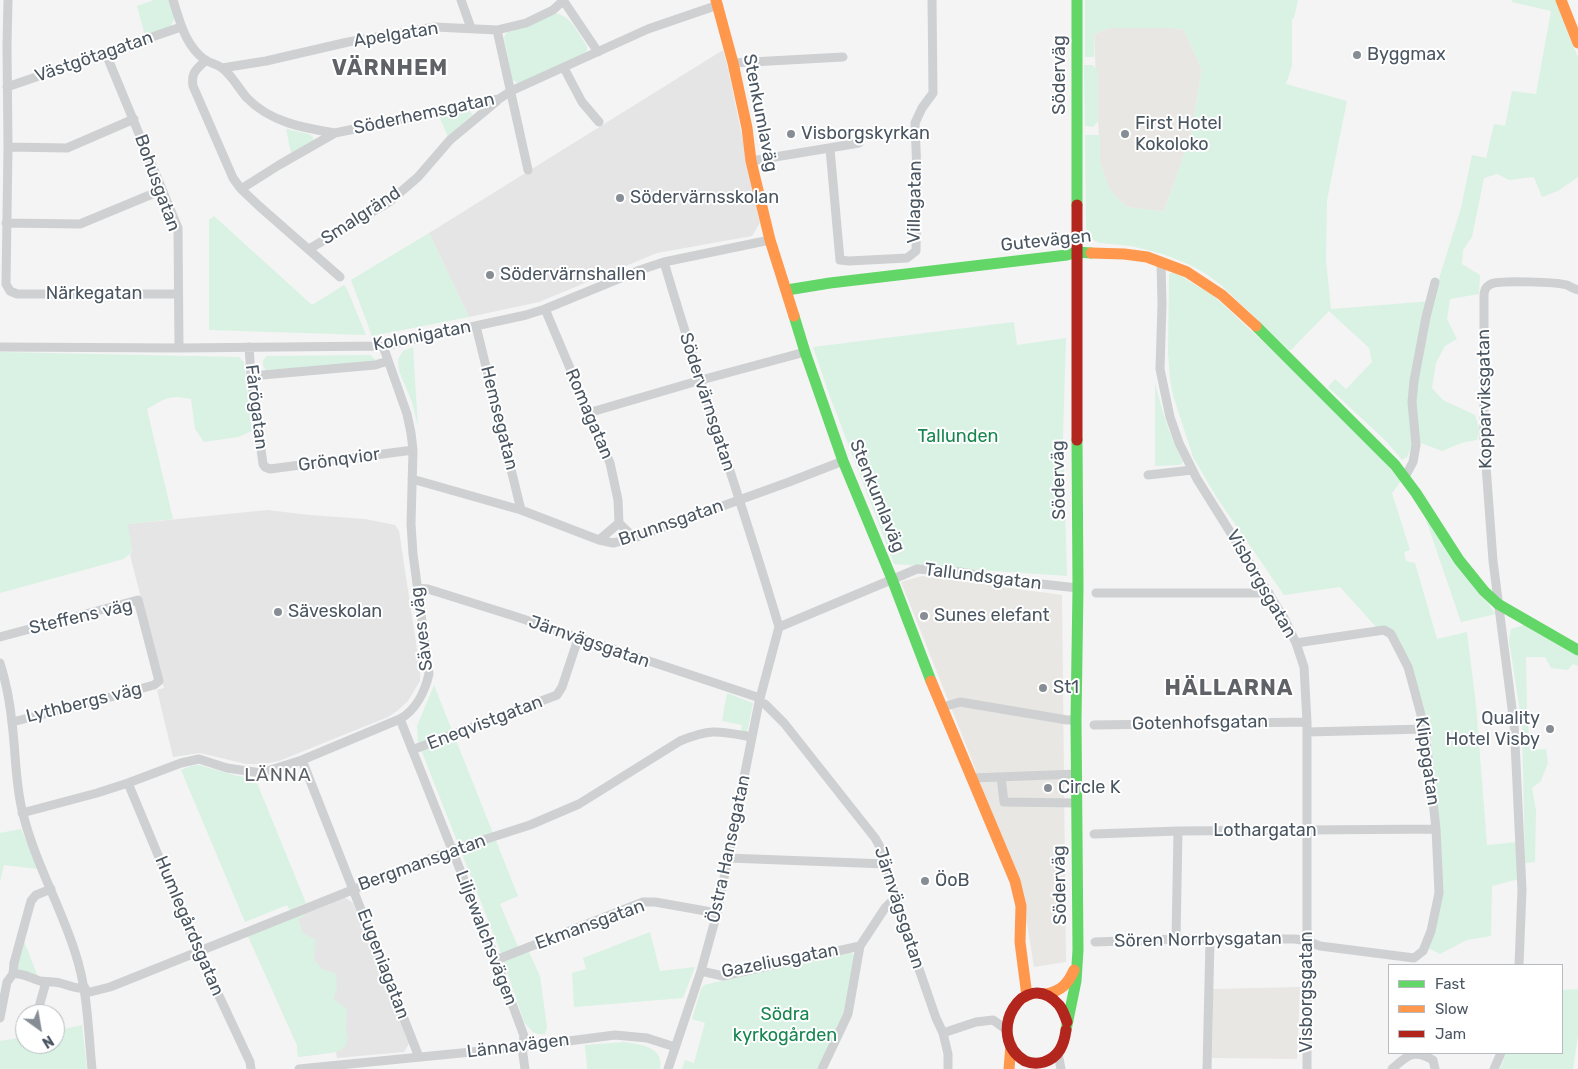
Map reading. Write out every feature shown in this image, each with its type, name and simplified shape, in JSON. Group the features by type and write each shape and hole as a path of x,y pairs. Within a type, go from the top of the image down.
{"street":[{"path":"18,0 8,2 6,223 80,224 162,190"},
{"name":"Söderhemsgatan","path":"172,0 190,46 206,60 222,68 248,99 265,113 309,129 335,133 499,99 511,91 598,52 717,3"},
{"path":"461,0 471,28"},
{"path":"564,0 598,52"},
{"name":"Apelgatan","path":"222,68 266,61 348,42 435,27 497,30 526,23 553,10 564,0"},
{"name":"Villagatan","path":"830,149 840,260 907,258 916,251 917,174 915,123 933,92 932,0"},
{"name":"Söderväg","path":"1067,1022 1075,988 1078,960 1076,720 1078,588 1076,308 1077,0"},
{"path":"1561,0 1578,43"},
{"path":"1569,0 1578,32"},
{"name":"Stenkumlaväg","path":"717,3 746,128 750,161 770,240 805,352 843,461 1015,881 1022,906 1020,942 1026,996"},
{"name":"Västgötagatan","path":"7,87 181,27"},
{"path":"497,30 528,170"},
{"name":"Bohusgatan","path":"106,54 178,228 179,348"},
{"path":"732,63 843,57"},
{"path":"206,60 196,69 192,77 193,86 233,178 241,189 340,278"},
{"path":"564,68 582,102 599,122"},
{"name":"Smalgränd","path":"309,249 389,202 418,177 450,140 499,99"},
{"path":"8,147 67,148 134,119"},
{"path":"241,189 335,133"},
{"path":"750,161 859,144"},
{"name":"Närkegatan","path":"6,223 6,284 10,292 17,294 178,294"},
{"name":"Kolonigatan","path":"0,347 384,346 526,315 664,262 770,240"},
{"name":"Gutevägen","path":"787,290 837,282 1067,256 1077,252 1147,257 1187,272 1222,295 1386,453 1405,477 1476,584 1498,604"},
{"name":"Södervärnsgatan","path":"664,262 779,627"},
{"name":"Visborgsgatan","path":"1161,262 1160,369 1170,417 1192,470 1284,618 1296,642 1304,667 1307,722 1307,1069"},
{"path":"1405,477 1413,462 1416,445 1412,402 1414,381 1426,317 1435,282"},
{"name":"Kopparviksgatan","path":"1498,604 1484,438 1485,290 1489,285 1500,282 1556,283 1578,290"},
{"name":"Romagatan","path":"545,309 610,463 618,500 619,523"},
{"name":"Hemsegatan","path":"476,326 521,510"},
{"name":"Säves väg","path":"22,813 128,783 182,763 199,760 227,768 261,773 302,760 400,719 409,712 427,684 429,674 417,588 411,524 412,433 384,346"},
{"name":"Fårögatan","path":"249,347 251,376 263,464 265,467"},
{"path":"588,413 805,352"},
{"path":"251,376 375,365 388,361"},
{"name":"Grönqvior","path":"265,467 270,469 413,450"},
{"name":"Brunnsgatan","path":"412,479 521,510 599,540 613,543 634,538 843,461"},
{"path":"1148,475 1192,470"},
{"path":"599,540 619,523 634,538"},
{"name":"Tallundsgatan","path":"779,627 917,569 960,572 1014,581 1078,588"},
{"name":"Järnvägsgatan","path":"417,588 428,589 514,616 759,700 765,704 784,723 880,845 923,982 943,1033 948,1054 948,1069"},
{"path":"1096,593 1269,593"},
{"name":"Steffens väg","path":"0,638 138,600 159,681 156,684"},
{"path":"1498,604 1578,650"},
{"path":"1498,604 1514,724 1522,890 1519,964"},
{"name":"Östra Hansegatan","path":"668,1069 701,971 717,913 759,700 779,627"},
{"name":"Klippgatan","path":"1296,642 1384,630 1391,634 1408,668 1425,729 1436,829 1439,893 1431,931 1419,956"},
{"name":"Eneqvistgatan","path":"412,750 557,696 562,688 578,638"},
{"path":"0,663 12,722 22,813 34,850 75,952 85,991 92,1069"},
{"name":"Lythbergs väg","path":"12,722 156,684"},
{"path":"943,707 960,702 1076,720"},
{"name":"Liljewalchsvägen","path":"400,719 496,960 524,1036 522,1047 525,1069"},
{"name":"Gotenhofsgatan","path":"1094,725 1307,722"},
{"path":"1307,732 1425,729"},
{"name":"Bergmansgatan","path":"85,991 110,987 353,888 452,850 530,825 579,804 680,741 692,736 716,731 752,737"},
{"name":"Eugeniagatan","path":"302,760 419,1057"},
{"path":"972,778 1077,774"},
{"path":"1001,777 1004,802 1077,803"},
{"name":"Humlegårdsgatan","path":"128,783 198,951 250,1062 251,1069"},
{"name":"Lothargatan","path":"1094,834 1178,831 1436,829"},
{"path":"1176,939 1178,831"},
{"path":"728,858 886,864"},
{"path":"0,1018 7,982 13,974 14,963 31,901 36,895 51,889"},
{"path":"822,1069 848,1014 860,946 885,908 896,897"},
{"name":"Ekmansgatan","path":"496,960 643,902 655,902 717,913"},
{"name":"Sören Norrbysgatan","path":"1095,942 1176,939 1295,939 1320,946 1414,958 1419,956"},
{"path":"1207,1069 1210,940"},
{"name":"Gazeliusgatan","path":"701,971 723,976 860,946"},
{"name":"Söderväg","path":"1046,994 1061,990 1070,980 1078,960"},
{"path":"13,974 17,973 85,991"},
{"path":"40,1004 46,982"},
{"path":"1009,1069 1011,1045 1007,1030 1007,1018 1010,1010 1026,996 1036,993 1046,994 1054,998 1064,1012 1067,1022 1063,1042 1058,1053 1048,1060 1033,1066 1018,1055 1011,1045"},
{"path":"943,1033 976,1022 993,1020 1007,1030"},
{"name":"Lännavägen","path":"299,1069 522,1047 615,1035 647,1038 675,1047"},
{"path":"1058,1053 1061,1069"},
{"path":"1392,1069 1407,1056 1414,1054"},
{"path":"1420,1054 1433,1060 1435,1069"},
{"path":"1494,1069 1502,1054"}],"shaded area":[{"path":"1110,28 1174,28 1184,30 1202,70 1191,135 1164,212 1127,207 1114,195 1108,186 1100,163 1094,34"},
{"name":"Södervärnsskolan","path":"723,50 760,223 752,236 657,253 539,302 469,317 429,233"},
{"name":"Säveskolan","path":"267,510 365,519 395,525 399,531 420,669 420,681 408,701 388,717 279,761 263,764 246,764 200,753 173,757 157,690 164,688 130,555 132,552 127,524"},
{"path":"922,576 1062,595 1066,962 1034,967 1027,924 972,760 901,582"},
{"path":"344,897 353,903 410,1042 404,1052 337,1058 336,1052 298,1057 297,1045 248,936"},
{"path":"1300,987 1297,1059 1212,1058 1213,989"}],"green space":[{"path":"154,0 169,0 175,18 170,27 145,36 137,6"},
{"path":"1085,0 1298,0 1294,18 1292,19 1292,66 1286,84 1347,101 1327,200 1326,260 1331,309 1432,301 1461,208 1472,155 1486,158 1494,124 1505,126 1512,91 1536,94 1551,11 1512,2 1512,0 1556,0 1578,57 1578,177 1558,191 1542,197 1534,177 1509,180 1497,174 1484,178 1472,237 1463,250 1462,264 1480,275 1479,294 1450,299 1447,319 1457,339 1445,346 1436,363 1432,388 1443,400 1475,415 1480,431 1477,440 1461,443 1442,451 1421,443 1411,448 1407,457 1402,460 1386,441 1328,387 1335,379 1346,389 1372,362 1369,348 1329,311 1290,351 1221,285 1205,273 1163,254 1131,246 1100,243 1093,240 1086,228 1085,135 1100,135 1100,163 1108,186 1114,195 1127,207 1164,212 1191,135 1202,70 1184,30 1174,28 1110,28 1094,34 1094,57 1085,57"},
{"path":"555,13 570,21 587,46 587,51 583,55 522,83 517,83 512,79 504,37 508,31 527,27"},
{"path":"1084,65 1092,65 1098,70 1098,121 1093,127 1085,126"},
{"path":"470,110 472,115 448,137 439,116"},
{"path":"286,129 309,134 313,137 313,142 291,153"},
{"path":"214,216 312,305 344,285 366,335 209,330 209,220"},
{"path":"429,233 469,317 372,336 351,280"},
{"path":"1174,272 1214,296 1354,427 1401,481 1392,493 1410,550 1404,552 1406,561 1415,563 1437,639 1467,632 1476,705 1487,845 1518,842 1519,879 1492,886 1491,936 1467,940 1440,954 1428,948 1434,933 1439,829 1430,726 1411,666 1393,632 1377,628 1340,587 1284,595 1217,498 1193,457 1170,380 1168,352 1169,274"},
{"name":"Tallunden","path":"1014,322 1017,345 1066,338 1063,437 1067,576 894,564 813,347"},
{"path":"413,347 418,427 412,402 399,371 398,359 403,351"},
{"path":"0,352 239,357 244,362 252,431 238,437 204,442 195,429 191,399 168,398 147,409 173,519 128,524 132,552 124,559 0,593"},
{"path":"370,355 376,360 374,363 266,370 263,366 263,360 267,356"},
{"path":"1155,383 1167,424 1183,462 1180,465 1155,466"},
{"path":"1423,511 1486,601 1496,614 1461,622"},
{"path":"1524,625 1578,656 1578,666 1573,664 1568,670 1551,668 1545,657 1526,657 1530,750 1546,749 1548,763 1541,781 1532,788 1536,811 1535,862 1525,863 1522,725 1509,640 1511,629"},
{"path":"434,685 518,896 500,904 521,954 528,950 540,976 547,1027 545,1034 533,1032 524,1022 499,948 418,742 417,726"},
{"path":"727,693 753,703 747,733 741,731 742,725 722,721"},
{"path":"199,765 238,776 255,778 306,903 290,910 287,905 245,922 181,770"},
{"path":"21,829 39,869 4,865 0,882 0,833"},
{"path":"304,913 305,916 298,919 303,933 316,940 314,959 322,969 335,973 337,978 334,999 347,1009 346,1030 348,1040 344,1048 336,1052 298,1057 297,1045 248,936"},
{"path":"650,932 660,971 695,967 683,998 574,1007 572,973 586,969 583,958"},
{"path":"24,941 38,977 18,969 16,963"},
{"name":"Södra kyrkogården","path":"848,951 855,958 845,1013 817,1069 682,1069 685,1060 694,1063 705,1023 692,1019 704,985"},
{"path":"1578,989 1578,1035 1573,1069 1500,1069 1506,1054 1563,1054 1563,990"},
{"path":"82,1025 87,1069 0,1069 0,1041 15,1039 15,1054 65,1054 65,1029"},
{"path":"625,1042 644,1046 655,1051 660,1061 660,1069 587,1069 585,1045"}],"traffic: fast":[{"path":"1077,0 1077,205"},
{"path":"787,290 830,283 1067,255 1077,252 1091,253"},
{"path":"794,316 843,461 892,579 931,681"},
{"path":"1256,326 1395,465 1416,493 1459,560 1484,591 1498,604 1578,650"},
{"path":"1066,1030 1076,981 1078,950 1076,720 1078,588 1077,440"}],"traffic: slow":[{"path":"716,0 733,63 747,128 751,161 770,240 794,316"},
{"path":"1561,0 1578,43"},
{"path":"1091,253 1147,257 1187,272 1222,295 1256,326"},
{"path":"931,681 1015,881 1021,906 1020,942 1027,996"},
{"path":"1046,994 1056,991 1063,986 1074,970"},
{"path":"1009,1069 1011,1045"}],"traffic: jam":[{"path":"1077,205 1077,440"},
{"path":"1066,1030 1064,1041 1057,1054 1044,1062 1030,1063 1013,1050 1008,1036 1008,1022 1013,1009 1022,999 1033,993 1046,995 1059,1005 1067,1022"}],"place":[{"name":"Byggmax","path":"1357,55"},
{"name":"Visborgskyrkan","path":"791,134"},
{"name":"First Hotel Kokoloko","path":"1125,134"},
{"name":"Södervärnsskolan","path":"620,198"},
{"name":"Södervärnshallen","path":"490,275"},
{"name":"Säveskolan","path":"278,612"},
{"name":"Sunes elefant","path":"924,616"},
{"name":"St1","path":"1043,688"},
{"name":"Quality Hotel Visby","path":"1550,729"},
{"name":"Circle K","path":"1048,788"},
{"name":"ÖoB","path":"925,881"}],"district":[{"name":"VÄRNHEM","path":"390,69"},
{"name":"HÄLLARNA","path":"1229,689"},
{"name":"LÄNNA","path":"278,776"}]}
